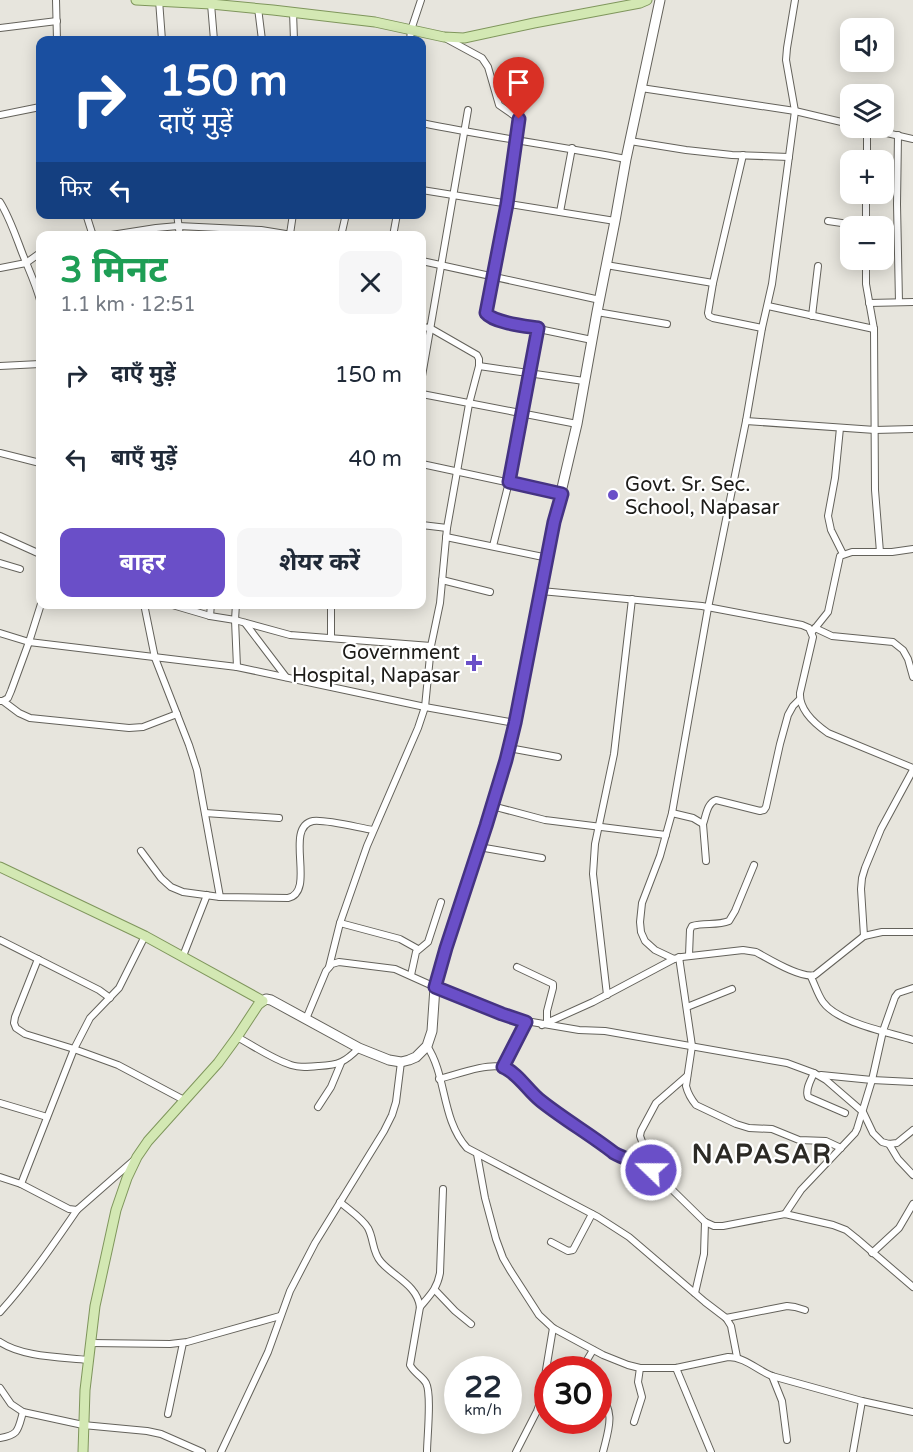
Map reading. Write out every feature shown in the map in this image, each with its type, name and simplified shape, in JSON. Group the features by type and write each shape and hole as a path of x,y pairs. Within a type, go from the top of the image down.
{"main road":[{"path":"136,0 293,12 375,22 444,37 464,38 632,5 647,0"},
{"path":"83,1452 88,1360 95,1306 116,1209 127,1178 148,1141 218,1063 258,1005 266,999 271,1000 359,1048 389,1060 401,1062 409,1060 427,1046 432,1031 435,987 492,806 515,723 554,522 577,424 626,159 660,0"},
{"path":"0,867 145,936 262,1001"}],"street":[{"path":"56,0 57,36"},
{"path":"410,36 421,0"},
{"path":"677,958 655,950 645,941 640,922 642,903 655,871 672,813 708,608 772,284 795,111 786,60 795,0"},
{"path":"159,1 162,36"},
{"path":"211,4 214,36"},
{"path":"258,8 262,36"},
{"path":"293,12 294,36"},
{"path":"0,28 57,21"},
{"path":"444,37 483,58 488,67 499,105 519,119"},
{"path":"513,80 520,104 519,119 507,204 486,309 488,316 500,321 592,340"},
{"path":"641,88 795,111 840,122"},
{"path":"0,115 36,108"},
{"path":"426,352 468,110"},
{"path":"426,124 626,159"},
{"path":"894,134 913,139"},
{"path":"898,135 899,302"},
{"path":"630,141 686,150 789,157"},
{"path":"560,212 572,148"},
{"path":"743,155 708,312 713,318 762,328"},
{"path":"426,191 615,221"},
{"path":"0,202 10,219 36,288"},
{"path":"177,219 179,231"},
{"path":"828,221 840,223"},
{"path":"137,231 178,226 268,231"},
{"path":"0,268 26,263 36,256"},
{"path":"426,262 600,300"},
{"path":"606,265 713,283"},
{"path":"812,316 818,266"},
{"path":"866,270 866,284 874,329 875,490 880,552"},
{"path":"869,303 913,302"},
{"path":"768,306 874,329"},
{"path":"597,312 667,324"},
{"path":"306,1019 329,967 340,923 374,830 425,707 431,645 440,603 447,528 469,404 479,366 477,354 426,328"},
{"path":"493,546 509,482 538,328"},
{"path":"0,366 36,364"},
{"path":"479,366 584,381"},
{"path":"426,395 577,424"},
{"path":"746,421 875,430 913,429"},
{"path":"840,428 836,477 828,516 831,530 843,554"},
{"path":"0,453 36,462"},
{"path":"426,465 562,494"},
{"path":"426,525 447,528"},
{"path":"0,536 36,552"},
{"path":"446,537 548,558"},
{"path":"864,936 862,878 881,829 913,769 828,734 801,706 799,700 812,645 813,630 828,612 839,560 843,554 913,549"},
{"path":"0,563 20,569"},
{"path":"442,580 490,592"},
{"path":"541,591 708,608 802,625 832,636 893,642 903,650 913,677"},
{"path":"606,994 593,874 594,850 614,754 632,599"},
{"path":"39,609 8,698 2,701 30,718 129,728 143,727 177,714"},
{"path":"145,609 154,657 198,770 220,897"},
{"path":"186,609 290,635 431,645"},
{"path":"210,616 211,609"},
{"path":"236,609 237,667"},
{"path":"331,609 331,638"},
{"path":"244,623 286,677"},
{"path":"0,633 29,642 237,667 425,707 515,723"},
{"path":"706,861 703,824 710,804 716,800 764,810 788,715 799,700"},
{"path":"509,748 558,757"},
{"path":"492,806 545,820 666,835"},
{"path":"205,813 279,818"},
{"path":"672,813 693,818 703,824"},
{"path":"141,851 161,878 171,887 183,891 220,897 288,898 293,897 298,891 300,883 300,839 305,824 314,821 374,830"},
{"path":"479,847 542,858"},
{"path":"689,955 692,926 729,921 754,866"},
{"path":"183,956 207,895"},
{"path":"411,975 416,952 428,942 441,902"},
{"path":"340,923 400,939 418,950"},
{"path":"544,1024 677,958 689,955 742,950 756,952 799,974 811,977 864,936 882,932 913,932"},
{"path":"21,1184 74,1049 90,1018 119,988 145,936"},
{"path":"0,940 99,990 110,998"},
{"path":"677,958 692,1046 686,1086 687,1093 696,1105 749,1128 772,1129 799,1140 826,1141 841,1148"},
{"path":"38,959 15,1017 16,1028 25,1034 74,1049 129,1070 184,1100"},
{"path":"329,967 339,962 395,969 526,1022 579,1030 605,1031 787,1063 826,1080 863,1112 873,1133 882,1142 897,1143 913,1130"},
{"path":"517,967 553,984 544,1024"},
{"path":"811,977 823,1002 841,1017 913,1040"},
{"path":"785,1214 801,1190 855,1133 872,1080 883,1030 898,993 913,988"},
{"path":"687,1007 732,989"},
{"path":"503,1067 526,1022"},
{"path":"237,1037 280,1060 303,1067 333,1066 348,1059 359,1048"},
{"path":"427,1046 435,1060 453,1126 467,1148 592,1214 628,1237 726,1318 737,1357"},
{"path":"222,1452 268,1352 294,1282 392,1115 401,1062"},
{"path":"318,1107 331,1087 341,1063"},
{"path":"439,1079 486,1067 503,1067 510,1070 542,1102 614,1153 624,1159 645,1165 705,1222 714,1226 723,1226 785,1214 833,1225 846,1230 913,1287"},
{"path":"816,1074 913,1083"},
{"path":"816,1074 808,1088 806,1094 808,1097 845,1113"},
{"path":"645,1165 646,1152 640,1136 641,1131 656,1103 687,1076"},
{"path":"0,1103 47,1117"},
{"path":"889,1144 898,1159 913,1175"},
{"path":"477,1154 488,1208 503,1258 539,1315 554,1328 593,1350 640,1368 676,1368 737,1357 771,1376 862,1401 913,1412"},
{"path":"0,1312 46,1256 77,1210 137,1157"},
{"path":"0,1177 21,1184 69,1209 77,1210"},
{"path":"420,1307 435,1290 440,1273 443,1190"},
{"path":"340,1202 367,1226 374,1252 379,1261 407,1284 419,1299 420,1307 410,1365 412,1371 424,1380 429,1392 427,1452"},
{"path":"872,1253 899,1228 913,1204"},
{"path":"551,1242 568,1251 573,1250 592,1214"},
{"path":"694,1293 704,1254 705,1222"},
{"path":"435,1290 471,1324"},
{"path":"726,1318 787,1306 805,1310"},
{"path":"91,1344 170,1344 280,1316"},
{"path":"516,1452 541,1400 554,1328"},
{"path":"0,1342 26,1353 88,1360"},
{"path":"168,1414 183,1342"},
{"path":"589,1356 593,1350"},
{"path":"634,1422 642,1397 638,1382 640,1368"},
{"path":"676,1368 711,1452"},
{"path":"771,1376 782,1401 787,1440"},
{"path":"0,1388 11,1404 23,1412 83,1425 161,1434 202,1452"},
{"path":"853,1452 862,1401"},
{"path":"0,1438 12,1436 16,1432 23,1412"},
{"path":"603,1452 607,1434"}],"place":[{"name":"Govt. Sr. Sec. School, Napasar","path":"613,495"},
{"name":"Government Hospital, Napasar","path":"474,663"}],"district":[{"name":"NAPASAR","path":"762,1154"}],"route":[{"path":"519,119 507,204 486,313 490,318 500,321 538,328 509,482 562,494 554,522 515,723 503,772 435,987 526,1022 503,1067 510,1070 542,1102 614,1153 624,1159 645,1165 651,1170"}]}
